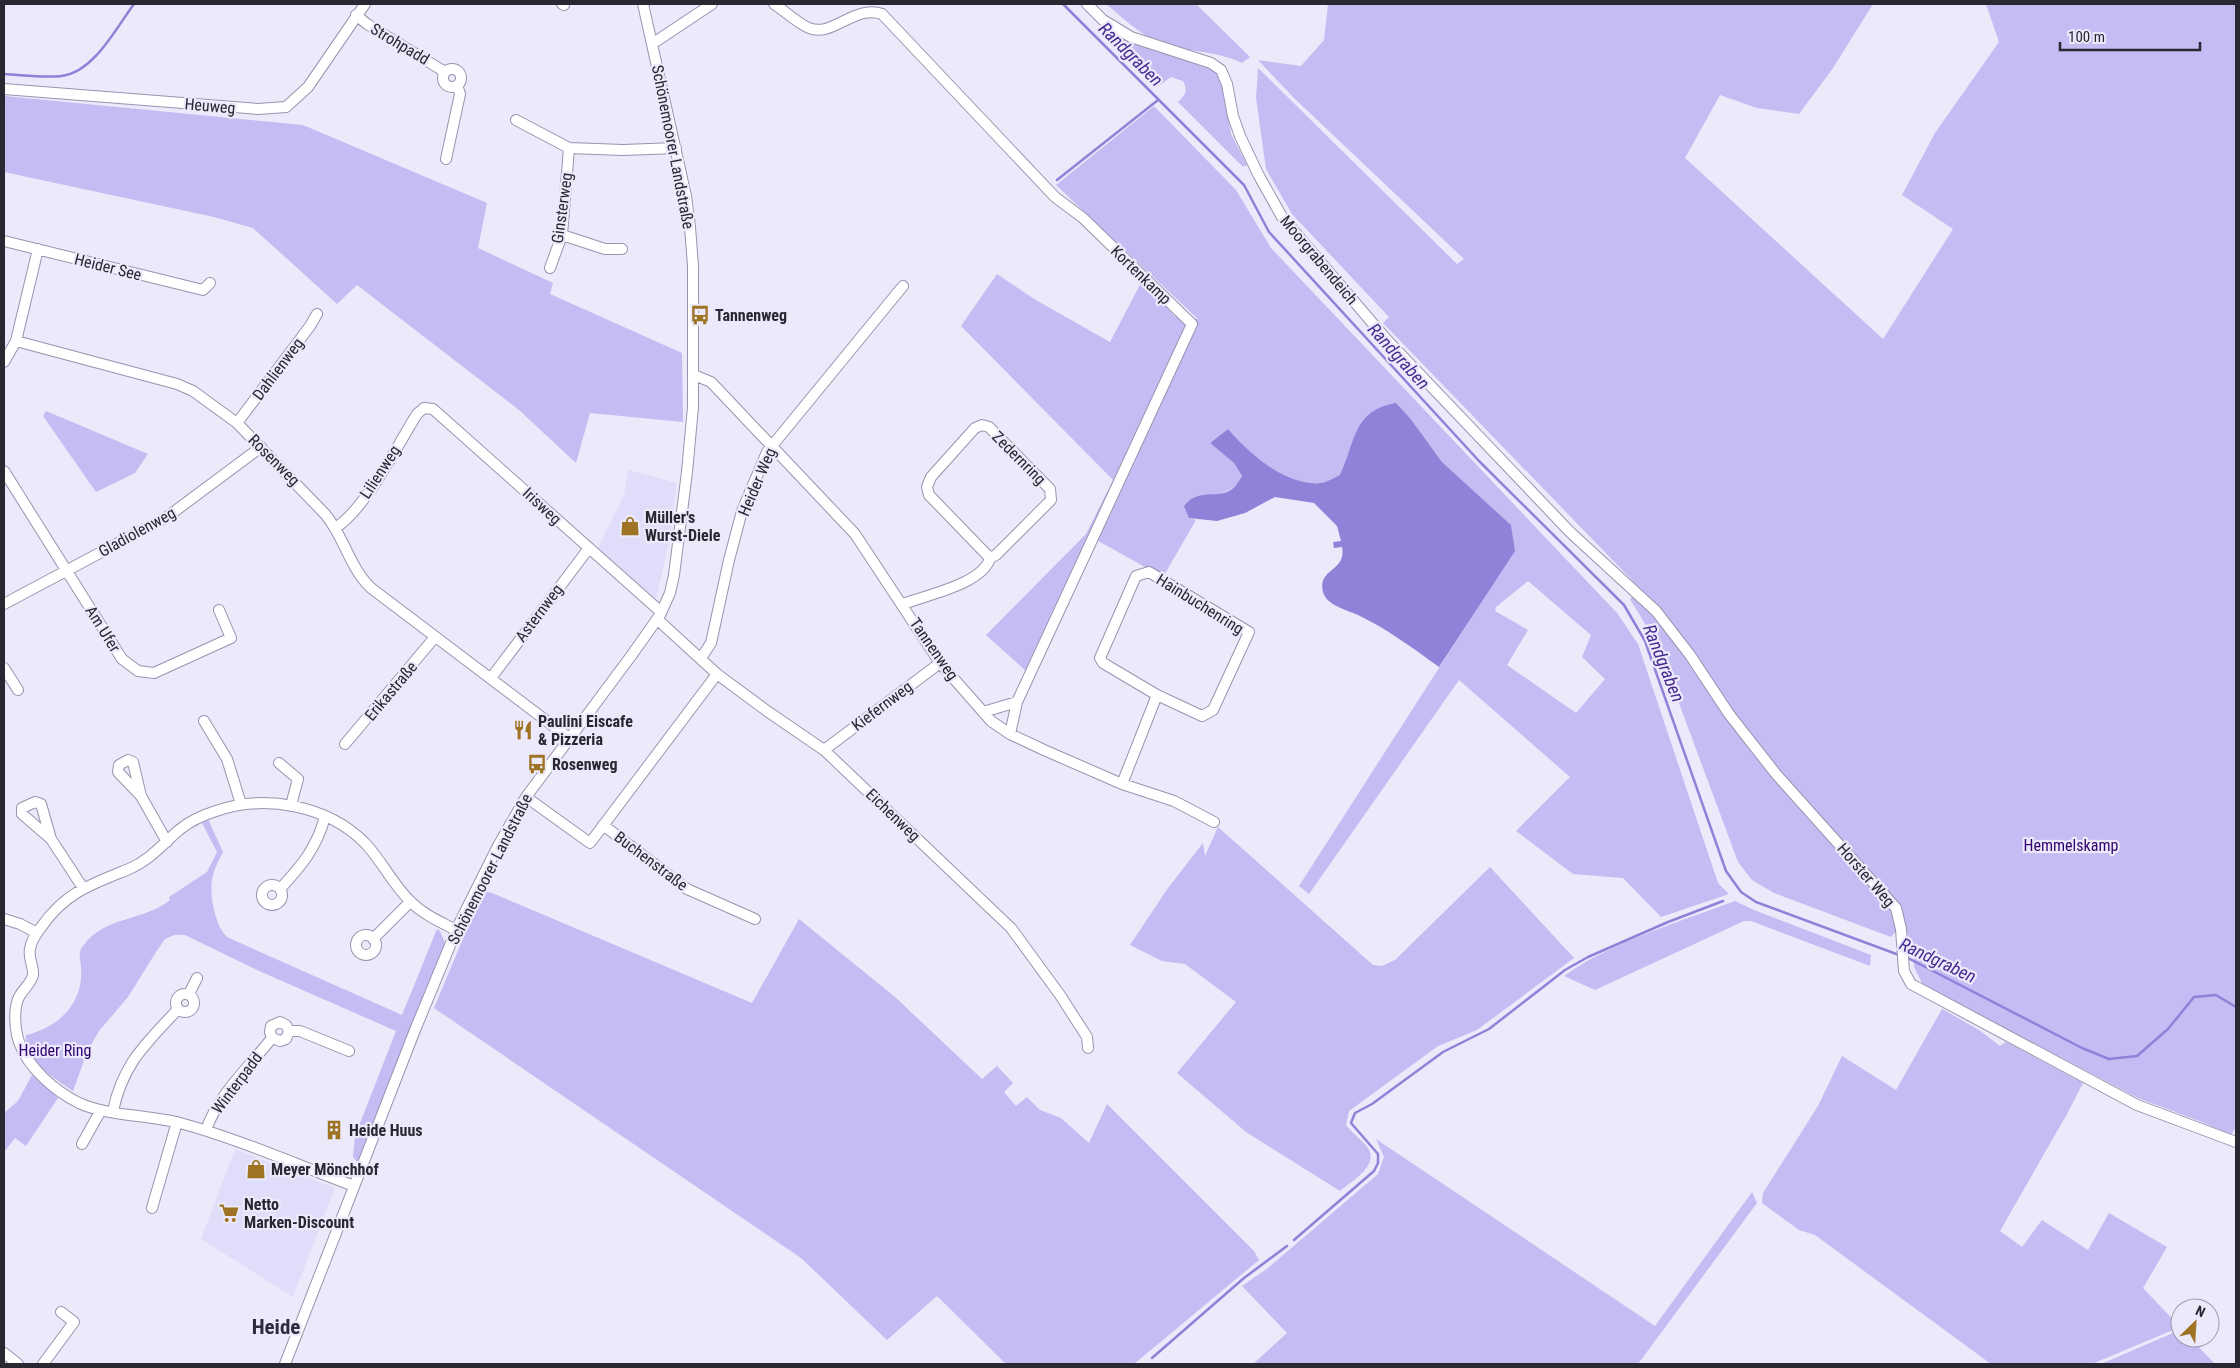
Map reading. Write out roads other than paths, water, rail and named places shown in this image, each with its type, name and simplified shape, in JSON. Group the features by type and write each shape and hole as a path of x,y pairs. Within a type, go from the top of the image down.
{"street":[{"name":"Heuweg","path":"4,89 258,110 286,107 308,87 365,4"},
{"name":"Schönemoorer Landstraße","path":"286,1364 415,1030 456,930 498,846 526,797 659,615 670,592 687,472 694,375 690,227 676,148 643,4"},
{"path":"652,44 712,4"},
{"name":"Kortenkamp","path":"774,4 810,29 824,30 857,14 876,12 882,14 1055,197 1083,218 1192,324 1017,702 1010,734"},
{"name":"Moorgrabendeich","path":"1087,4 1103,20 1131,37 1211,63 1221,70 1227,84 1233,116 1240,136 1258,174 1282,217 1401,354 1570,532 1637,592"},
{"name":"Strohpadd","path":"356,15 367,24 445,72 451,68 460,73 461,78 457,85 460,94 446,159"},
{"path":"516,120 569,148 623,150 676,148"},
{"name":"Ginsterweg","path":"550,268 562,235 569,148"},
{"path":"562,235 605,249 622,249"},
{"name":"Heider See","path":"4,241 203,290 210,283"},
{"path":"4,362 16,341 38,249"},
{"name":"Heider Weg","path":"702,658 711,643 742,511 771,445 903,286"},
{"name":"Dahlienweg","path":"237,423 317,314"},
{"name":"Rosenweg","path":"16,341 185,387 237,423 309,496 335,528 362,580 569,738"},
{"name":"Tannenweg","path":"694,375 711,382 854,534 903,604 940,663 991,720 1010,734 1044,750 1122,784 1174,801 1214,822"},
{"name":"Irisweg","path":"420,411 429,408 438,412 589,548 659,615"},
{"name":"Lilienweg","path":"335,528 347,520 363,499 420,411"},
{"name":"Zedernring","path":"903,604 971,579 984,569 990,558 996,555 1049,503 1052,497 1050,489 989,427 982,425 975,428 931,477 927,487 929,496 990,558"},
{"name":"Gladiolenweg","path":"4,604 166,517 261,447"},
{"name":"Am Ufer","path":"4,471 122,659 138,671 154,673 231,638 219,610"},
{"name":"Asternweg","path":"490,678 589,548"},
{"name":"Hainbuchenring","path":"1149,572 1249,632 1212,710 1202,716 1157,695 1103,663 1100,658 1136,576 1149,572"},
{"name":"Horster Weg","path":"1637,592 1656,611 1690,655 1729,714 1776,774 1896,908 1901,929 1904,971 1911,984 2137,1105 2236,1142"},
{"name":"Eichenweg","path":"659,615 717,674 824,750 1010,928 1060,995 1087,1037 1088,1048"},
{"name":"Erikastraße","path":"346,744 435,637"},
{"name":"Kiefernweg","path":"824,750 940,663"},
{"path":"4,668 18,690"},
{"path":"526,797 590,843 717,674"},
{"path":"1122,784 1157,695"},
{"path":"983,712 1017,702"},
{"path":"204,721 227,759 241,804"},
{"path":"279,763 298,779 291,805"},
{"path":"141,796 146,808 167,842"},
{"path":"354,1186 206,1130 177,1122 101,1110 80,1103 57,1089 37,1070 19,1042 16,1022 19,997 32,978 33,972 29,951 37,933 59,905 83,888 136,866 189,822 241,804 267,802 291,805 325,817 345,828 363,841 410,902 456,930"},
{"path":"280,888 303,864 312,851 325,817"},
{"name":"Buchenstraße","path":"603,825 687,889 755,920"},
{"path":"51,840 83,888"},
{"path":"373,939 410,902"},
{"path":"4,919 20,924 37,933"},
{"path":"113,1111 120,1084 132,1060 178,1009 186,1012 193,1007 194,998 189,994 197,978"},
{"name":"Winterpadd","path":"206,1130 223,1098 272,1038 277,1041 283,1040 288,1037 289,1031 300,1031 349,1051"},
{"path":"82,1144 101,1110"},
{"path":"152,1208 177,1122"},
{"path":"43,1364 74,1322 61,1312"},
{"path":"4,1353 18,1364"}],"waterway":[{"name":"Randgraben","path":"4,74 48,77 74,73 94,58 103,48 134,4"},
{"name":"Randgraben","path":"1063,4 1244,185 1269,232 1479,461 1624,605 1645,641 1726,871 1741,892 1756,902 1899,955"},
{"path":"1057,180 1158,100"},
{"path":"1294,1240 1374,1171 1378,1163 1378,1154 1351,1123 1355,1113 1372,1104 1443,1052 1489,1029 1565,970 1588,957 1668,922 1723,901"},
{"name":"Randgraben","path":"1906,957 2082,1048 2109,1059 2137,1056 2168,1029 2194,997 2216,995 2236,1007"},
{"path":"1152,1358 1244,1278 1287,1246"}],"place":[{"name":"Tannenweg","path":"700,315"},
{"name":"Müller's Wurst-Diele","path":"630,526"},
{"name":"Paulini Eiscafe & Pizzeria","path":"523,730"},
{"name":"Rosenweg","path":"537,764"},
{"name":"Heide Huus","path":"334,1130"},
{"name":"Meyer Mönchhof","path":"256,1169"},
{"name":"Netto Marken-Discount","path":"229,1213"}],"district":[{"name":"Heide","path":"276,1327"}],"park label":[{"name":"Hemmelskamp","path":"2071,845"},
{"name":"Heider Ring","path":"55,1050"}]}
